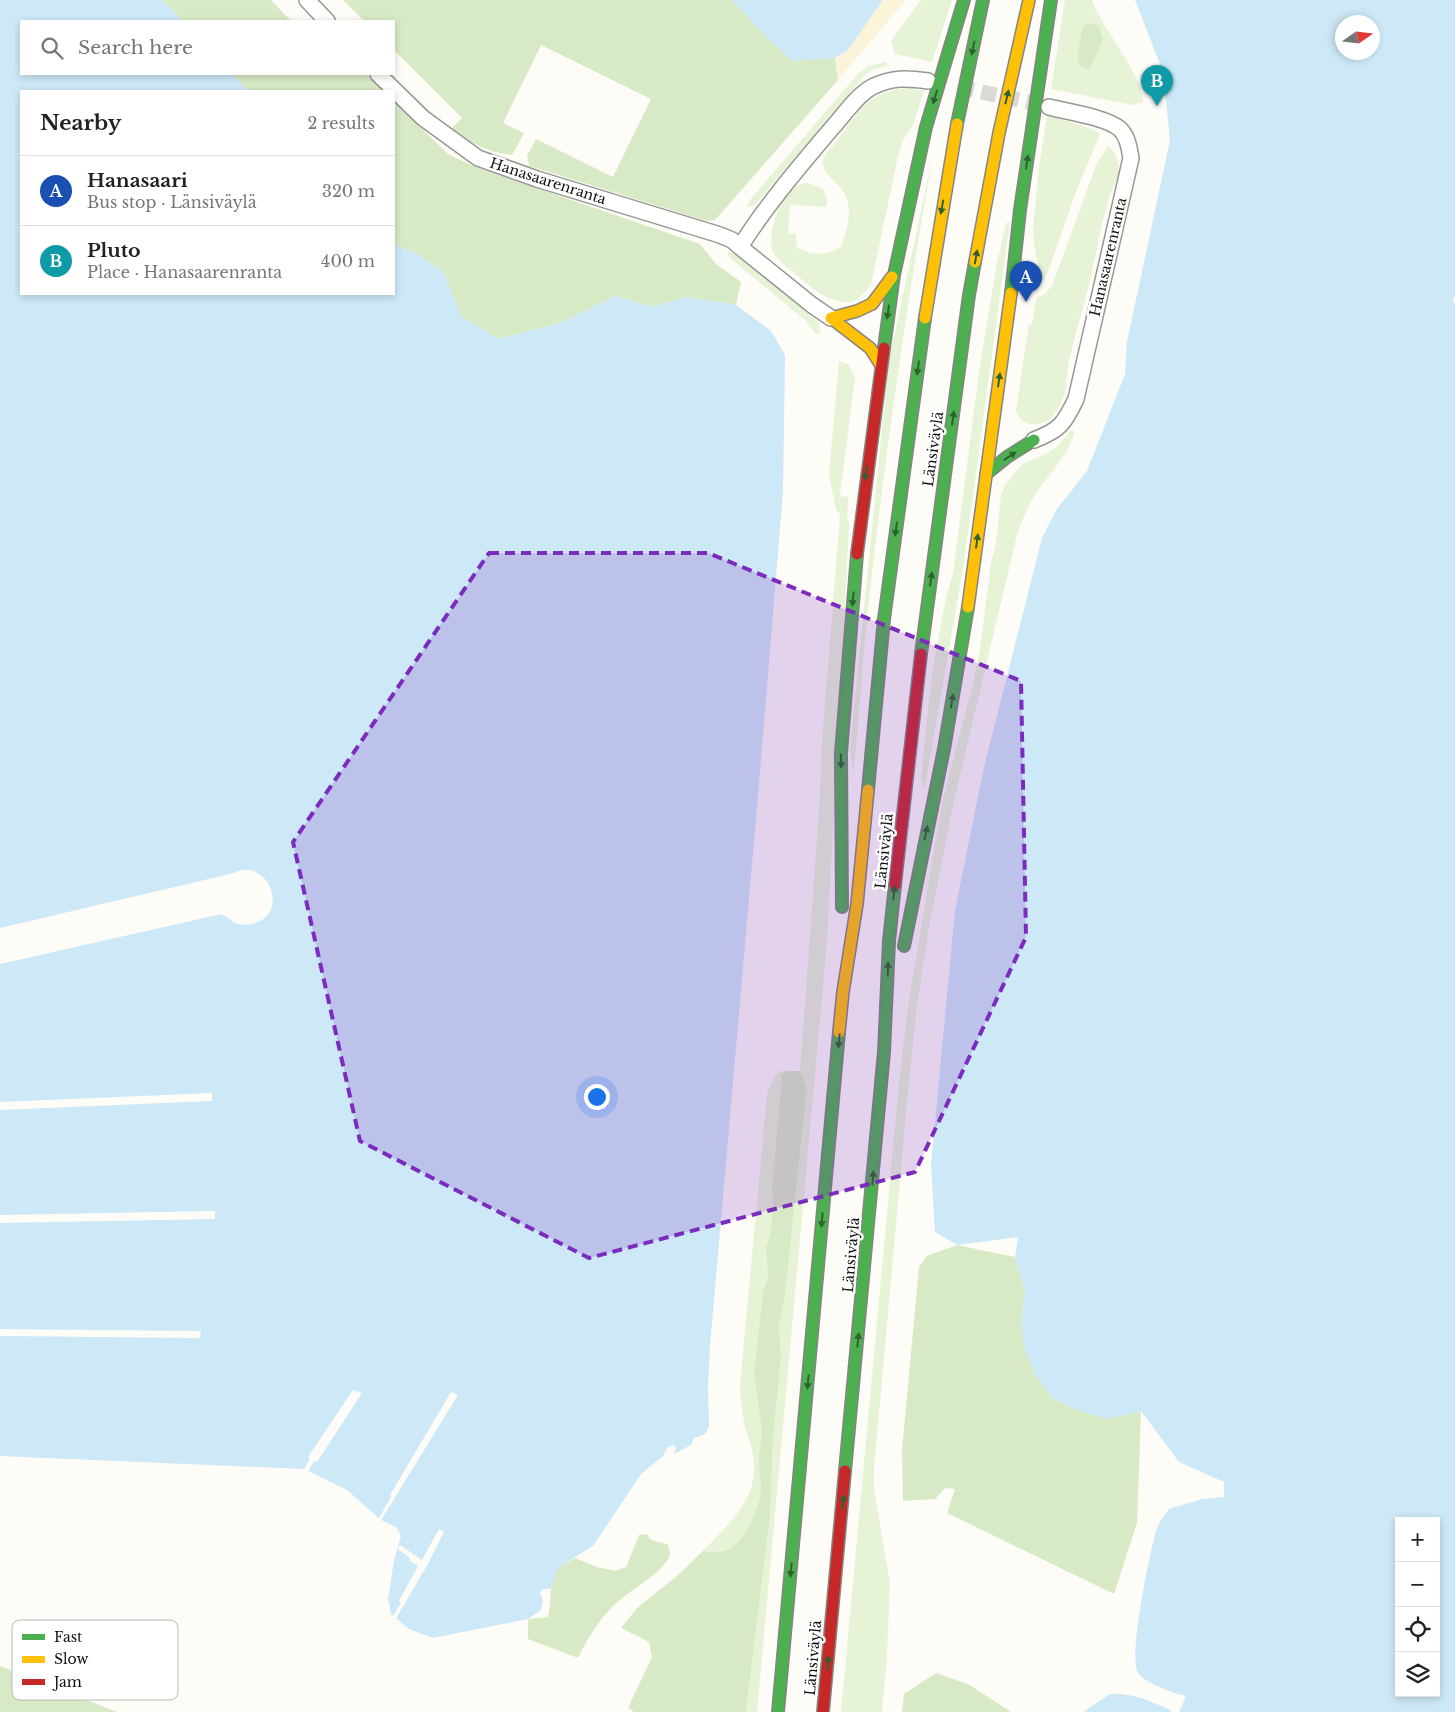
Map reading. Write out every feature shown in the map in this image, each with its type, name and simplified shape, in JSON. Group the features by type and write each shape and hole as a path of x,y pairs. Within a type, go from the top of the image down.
{"highway":[{"path":"843,992 841,753 857,550 894,275 926,127 964,0"},
{"name":"Länsiväylä","path":"778,1712 843,992 857,904 884,619 927,295 956,129 983,0"},
{"name":"Länsiväylä","path":"823,1712 884,1052 889,941 924,627 968,305 999,133 1029,0"},
{"path":"902,957 947,731 965,628 995,412 1020,210 1051,0"},
{"path":"831,318 857,311 872,304 894,275"},
{"path":"831,318 870,348 881,366"},
{"path":"995,412 1005,423"},
{"path":"1019,433 1034,440"},
{"path":"986,474 1007,457 1034,440"},
{"path":"884,1052 898,976"}],"street":[{"path":"307,0 326,20"},
{"name":"Hanasaarenranta","path":"379,75 394,90"},
{"path":"740,247 762,214 804,162 870,88 884,82 902,78 928,81"},
{"name":"Hanasaarenranta","path":"395,91 423,118 478,158 537,179 720,235 740,247 831,318"},
{"name":"Hanasaarenranta","path":"1034,440 1053,433 1066,420 1076,399 1131,158 1128,141 1121,130 1108,122 1049,107"}],"highlighted area":[{"path":"489,553 708,553 1021,681 1026,937 915,1172 589,1258 360,1141 293,842"}],"green space":[{"path":"162,0 271,0 290,20 182,20"},
{"path":"343,0 732,0 767,38 793,61 835,58 838,80 715,220 707,221 529,166 527,156 536,139 613,177 651,99 541,45 503,123 524,133 512,155 495,152 473,143 452,128 462,118 395,51 395,20 363,20"},
{"path":"921,0 952,0 932,62 895,54 891,41"},
{"path":"1065,0 1092,0 1104,25 1136,78 1143,102 1132,105 1051,89"},
{"path":"1090,23 1099,27 1103,39 1089,70 1079,66 1077,56 1083,26"},
{"path":"886,62 887,66 874,69 866,74 754,206 747,207 749,201 858,74 868,66"},
{"path":"233,75 368,75 383,90 248,90"},
{"path":"909,88 924,91 913,125 903,140 898,156 871,285 854,301 843,302 831,299 821,294 774,255 771,242 774,221 789,192 805,183 814,185 823,189 827,200 827,207 790,205 788,233 796,234 797,247 808,252 826,253 842,246 846,233 848,204 843,191 826,172 823,158 865,105 883,94"},
{"path":"395,102 448,154 475,167 700,244 716,264 741,282 736,305 687,297 652,307 616,296 563,322 498,339 461,317 444,273 419,255 395,244"},
{"path":"1047,115 1092,129 1100,134 1077,189 1047,274 1043,281 1035,285 1038,265 1033,228 1039,166"},
{"path":"1108,146 1117,157 1119,174 1110,194 1102,224 1089,287 1069,361 1064,396 1053,416 1048,420 1040,424 1027,423 1020,418 1016,410 1029,324 1032,325 1036,298 1043,295 1052,286 1097,163"},
{"path":"933,155 913,273 887,450 866,628 853,775 850,747 889,360"},
{"path":"1010,222 963,569 925,787 922,786 921,778 932,673 946,598 953,573 979,372 997,263 1006,223"},
{"path":"729,252 736,254 811,316 819,324 820,333 816,334 806,321 729,257 727,254"},
{"path":"839,361 848,364 855,377 840,496 849,497 847,514 849,525 827,942 757,1712 746,1712 770,1516 773,1439 781,1359 779,1325 785,1295 807,1087 800,1071 820,799 821,754 840,514 836,510 829,474"},
{"path":"1071,430 1074,431 1069,446 1032,500 1017,535 953,805 929,927 917,1006 908,1091 874,1469 874,1489 890,1584 882,1712 841,1712 900,1073 909,1000 942,803 980,649 991,563 996,543 1001,495 1005,485 1023,464 1057,447"},
{"path":"781,1071 789,1071 782,1075 772,1187 773,1207 770,1235 766,1247 768,1278 763,1291 754,1372 762,1433 759,1453 760,1495 749,1527 733,1547 724,1551 703,1551 732,1520 747,1497 752,1484 753,1456 744,1421 740,1384 767,1094 775,1076"},
{"path":"789,1071 800,1071 807,1087 785,1295 779,1325 781,1359 773,1439 770,1516 746,1712 634,1712 628,1708 652,1657 649,1642 621,1628 638,1607 676,1577 703,1551 724,1551 733,1547 749,1527 758,1502 760,1490 759,1453 762,1433 754,1372 763,1291 768,1278 766,1247 770,1235 773,1207 772,1186 782,1075"},
{"path":"957,1245 1015,1257 1025,1291 1021,1322 1035,1375 1054,1399 1080,1411 1108,1418 1141,1411 1137,1523 1114,1594 947,1513 955,1489 945,1488 935,1499 903,1501 902,1450 919,1267 927,1256"},
{"path":"639,1535 648,1535 651,1540 667,1544 670,1552 668,1559 659,1570 608,1611 591,1634 578,1658 528,1639 528,1619 548,1617 552,1583 556,1570 560,1566 575,1558 597,1567 615,1571 626,1567"},
{"path":"0,1666 12,1671 12,1700 86,1700 117,1712 0,1712"},
{"path":"936,1673 968,1684 1011,1712 902,1712 904,1694"}],"sand":[{"path":"883,0 906,0 838,80 835,58 847,51"}],"water":[{"path":"0,0 162,0 182,20 20,20 20,75 233,75 248,90 20,90 20,295 395,295 395,244 419,255 444,273 461,316 498,339 563,322 616,296 652,307 687,297 736,305 771,331 785,355 783,492 710,1346 709,1426 705,1434 694,1438 691,1445 674,1454 676,1447 673,1445 668,1447 663,1456 641,1474 593,1546 559,1567 550,1589 542,1589 540,1593 543,1600 541,1610 528,1619 433,1638 409,1629 391,1614 388,1599 394,1560 401,1536 396,1527 381,1520 347,1490 304,1469 0,1456 0,964 222,914 237,924 253,924 266,917 271,909 273,898 265,879 257,872 246,870 0,928"},
{"path":"732,0 883,0 847,51 835,58 793,61 767,38"},
{"path":"1135,0 1455,0 1455,297 1453,300 1455,305 1455,1712 1179,1712 1186,1696 1157,1686 1141,1677 1136,1663 1138,1626 1145,1579 1157,1528 1169,1509 1202,1499 1224,1497 1224,1482 1179,1462 1141,1411 1108,1419 1080,1411 1054,1399 1035,1375 1024,1347 1021,1322 1025,1291 1015,1257 1018,1237 957,1245 935,1232 931,1165 955,910 984,767 1042,538 1057,509 1087,471 1125,374 1127,342 1170,140 1163,72"},
{"path":"1110,1694 1142,1698 1171,1710 1171,1712 1083,1712"}],"pier":[{"path":"212,1093 212,1101 0,1110 0,1102"},
{"path":"215,1211 215,1219 0,1223 0,1215"},
{"path":"0,1329 201,1331 200,1338 0,1336"},
{"path":"353,1390 362,1393 317,1462 314,1461 308,1472 304,1469 310,1459 308,1457"},
{"path":"451,1392 458,1395 381,1520 379,1518 391,1497 390,1495"},
{"path":"439,1529 444,1532 395,1620 392,1618 401,1603 399,1601 418,1566 398,1549 400,1545 422,1560"}],"tunnel":[{"path":"959,87 1042,105"}],"traffic: fast":[{"path":"884,348 894,275 926,127 964,0"},
{"path":"957,124 983,0"},
{"path":"1011,293 1020,210 1051,0"},
{"path":"921,654 975,262"},
{"path":"868,790 884,619 925,318"},
{"path":"986,474 1007,457 1034,440"},
{"path":"842,907 841,753 857,554"},
{"path":"904,946 944,749 968,607"},
{"path":"845,1471 884,1052 889,941 895,885"},
{"path":"778,1712 839,1032"}],"traffic: slow":[{"path":"975,262 999,133 1029,0"},
{"path":"925,318 957,124"},
{"path":"831,318 857,311 872,304 892,277"},
{"path":"968,607 1011,293"},
{"path":"831,318 870,348 881,365"},
{"path":"839,1032 843,992 857,904 868,790"}],"traffic: jam":[{"path":"857,554 884,348"},
{"path":"895,885 921,654"},
{"path":"823,1712 845,1471"}],"place":[{"name":"Pluto","path":"1157,106"},
{"name":"Hanasaari","path":"1026,302"}]}
